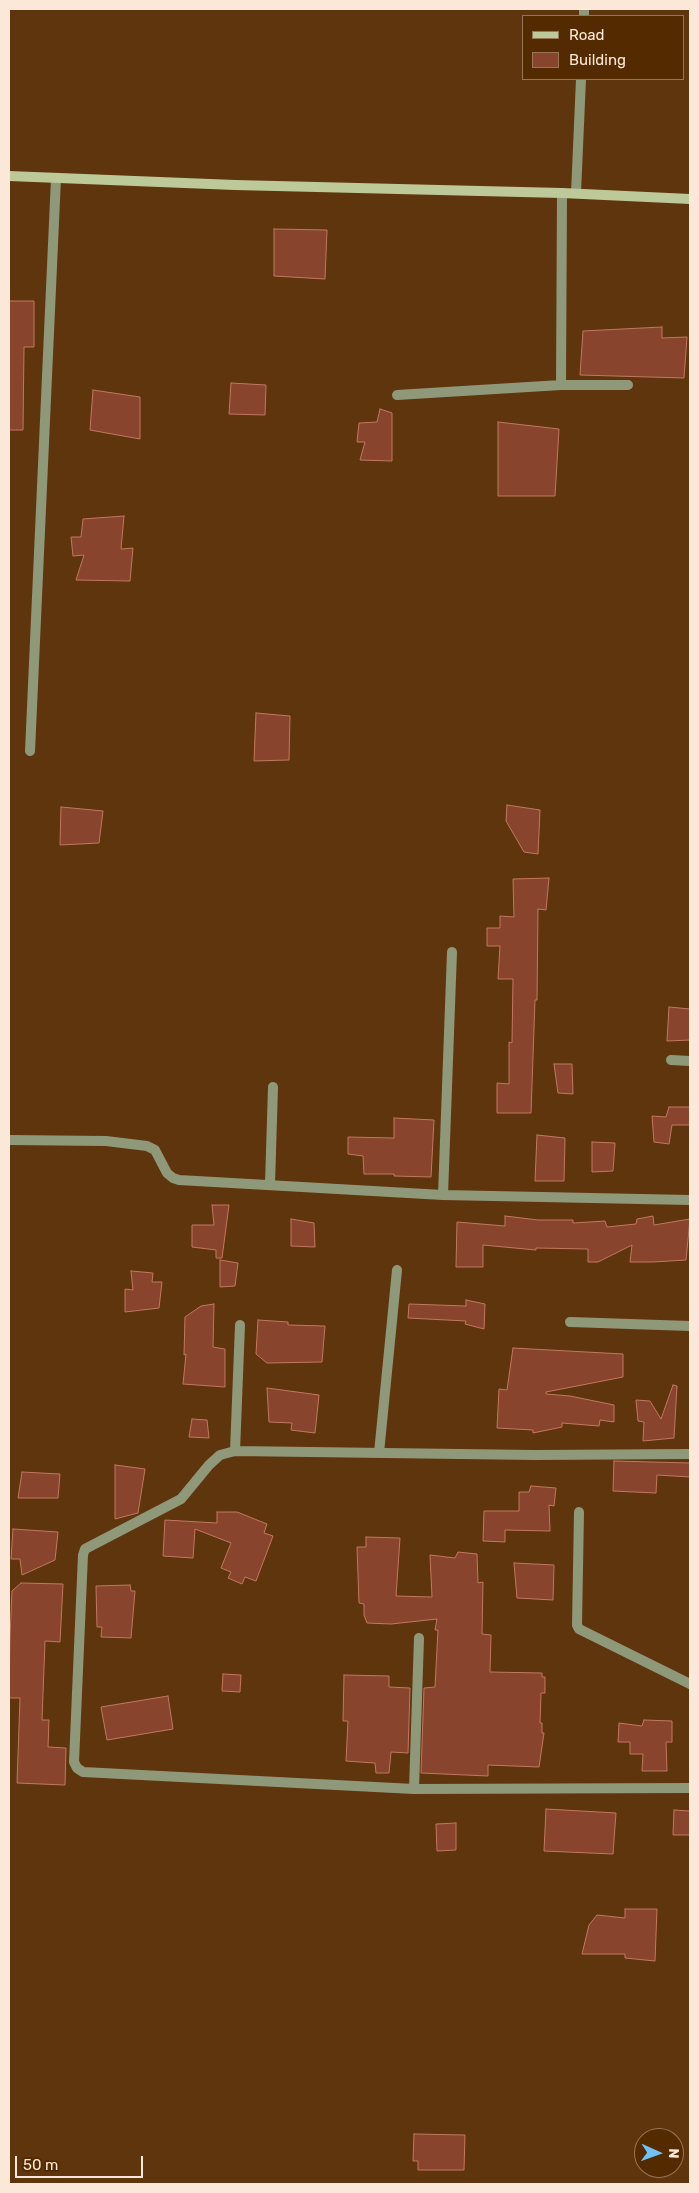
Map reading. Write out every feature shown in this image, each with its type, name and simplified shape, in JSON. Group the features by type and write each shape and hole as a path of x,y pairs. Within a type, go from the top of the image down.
{"main road":[{"path":"9,176 235,185 576,193 690,199"}],"street":[{"path":"576,193 581,80"},
{"path":"30,751 56,178"},
{"path":"562,193 562,385"},
{"path":"397,395 562,385 628,385"},
{"path":"443,1195 452,952"},
{"path":"671,1060 690,1061"},
{"path":"270,1184 273,1087"},
{"path":"9,1140 106,1141 147,1146 155,1150 167,1172 173,1178 180,1180 443,1195 690,1200"},
{"path":"379,1453 397,1270"},
{"path":"570,1322 690,1326"},
{"path":"235,1451 240,1325"},
{"path":"690,1454 235,1451 220,1455 209,1465 181,1499 172,1506 85,1549 74,1762 76,1768 83,1772 414,1789 690,1788"},
{"path":"580,1512 577,1625 579,1629 690,1684"},
{"path":"414,1789 419,1638"}],"building":[{"path":"274,229 327,230 325,279 274,276"},
{"path":"9,301 34,301 34,347 24,347 23,430 9,430"},
{"path":"662,327 662,338 687,337 684,378 580,375 583,331"},
{"path":"231,383 266,385 265,415 229,414"},
{"path":"93,390 140,397 140,439 90,430"},
{"path":"380,409 392,413 392,461 360,460 365,442 357,442 359,423 377,422"},
{"path":"498,422 559,429 555,496 498,496"},
{"path":"124,516 121,549 133,548 130,581 76,580 84,555 73,556 71,537 81,537 83,519"},
{"path":"256,713 290,716 289,760 254,761"},
{"path":"507,805 540,810 538,854 524,852 506,821"},
{"path":"61,807 103,811 99,843 60,845"},
{"path":"549,878 546,910 538,909 537,1000 535,1000 531,1113 497,1113 497,1083 509,1084 509,1042 512,1043 513,979 498,979 500,946 487,946 487,928 500,928 500,916 514,917 513,879"},
{"path":"669,1007 690,1009 690,1040 667,1041"},
{"path":"554,1064 572,1064 573,1094 558,1093"},
{"path":"669,1107 690,1107 690,1125 672,1125 669,1144 654,1142 652,1116 666,1117"},
{"path":"394,1118 434,1120 431,1177 364,1174 363,1156 348,1154 348,1137 394,1138"},
{"path":"537,1135 565,1138 564,1181 535,1181"},
{"path":"592,1142 615,1143 613,1171 592,1172"},
{"path":"212,1205 229,1205 222,1258 216,1258 216,1250 192,1247 192,1225 214,1225"},
{"path":"505,1216 538,1220 573,1220 573,1223 605,1221 607,1227 636,1224 637,1219 653,1216 654,1225 690,1219 686,1260 630,1262 632,1245 598,1262 588,1262 588,1249 536,1248 536,1250 483,1245 483,1267 456,1267 457,1222 505,1226"},
{"path":"291,1219 314,1223 315,1247 291,1246"},
{"path":"220,1260 238,1263 235,1286 220,1287"},
{"path":"131,1271 153,1273 152,1282 162,1282 159,1308 125,1312 125,1289 133,1290"},
{"path":"466,1300 485,1304 484,1329 465,1324 466,1321 408,1318 409,1304 466,1306"},
{"path":"214,1304 213,1347 225,1349 225,1387 183,1384 186,1354 184,1355 185,1317 201,1306"},
{"path":"258,1320 288,1322 288,1325 325,1326 322,1362 267,1363 256,1354"},
{"path":"513,1348 623,1354 623,1377 546,1392 546,1394 570,1396 614,1405 614,1422 600,1420 599,1426 562,1423 562,1427 533,1433 533,1430 497,1428 499,1389 507,1390"},
{"path":"673,1385 677,1386 674,1438 643,1441 644,1422 638,1421 636,1400 650,1401 661,1419"},
{"path":"267,1388 319,1395 315,1433 291,1430 292,1423 269,1422"},
{"path":"192,1419 207,1420 209,1438 189,1437"},
{"path":"614,1461 690,1463 690,1477 657,1475 656,1493 613,1491"},
{"path":"115,1465 145,1469 138,1513 115,1519"},
{"path":"22,1472 60,1474 58,1498 18,1498"},
{"path":"531,1486 556,1488 554,1506 549,1505 550,1531 505,1530 505,1542 483,1541 484,1511 519,1511 519,1492 529,1492"},
{"path":"217,1512 237,1512 267,1524 264,1533 273,1536 256,1581 245,1577 242,1584 228,1578 231,1572 221,1568 231,1543 195,1529 193,1558 163,1556 165,1520 217,1523"},
{"path":"13,1529 58,1532 55,1560 22,1575 20,1559 11,1559"},
{"path":"366,1537 400,1538 396,1596 432,1597 430,1555 455,1558 458,1552 477,1554 478,1583 483,1582 482,1634 491,1635 490,1672 542,1673 542,1677 545,1677 545,1693 541,1693 540,1723 542,1723 542,1733 544,1733 539,1767 488,1765 488,1776 421,1773 424,1688 435,1687 438,1630 435,1630 437,1619 391,1624 367,1623 364,1615 364,1604 359,1603 357,1547 366,1547"},
{"path":"514,1563 554,1565 553,1600 517,1598"},
{"path":"21,1583 63,1584 60,1642 45,1641 42,1720 49,1720 48,1747 66,1748 65,1785 17,1783 20,1698 9,1698 10,1637 12,1591"},
{"path":"130,1585 131,1591 135,1591 131,1638 101,1637 102,1627 97,1627 96,1586"},
{"path":"223,1674 241,1675 240,1692 222,1691"},
{"path":"344,1675 389,1676 389,1687 410,1688 408,1753 391,1752 389,1773 376,1773 375,1763 346,1761 348,1721 343,1721"},
{"path":"168,1696 173,1729 107,1740 101,1707"},
{"path":"644,1720 672,1721 672,1742 666,1742 667,1771 642,1771 643,1754 630,1754 630,1742 618,1742 619,1723 642,1726"},
{"path":"546,1809 616,1813 613,1854 544,1851"},
{"path":"674,1810 690,1811 690,1835 673,1835"},
{"path":"456,1823 456,1850 437,1851 436,1824"},
{"path":"625,1909 657,1909 655,1961 625,1958 625,1954 582,1954 589,1925 597,1915 625,1918"},
{"path":"414,2134 465,2135 464,2170 418,2170 418,2161 413,2161"}]}
